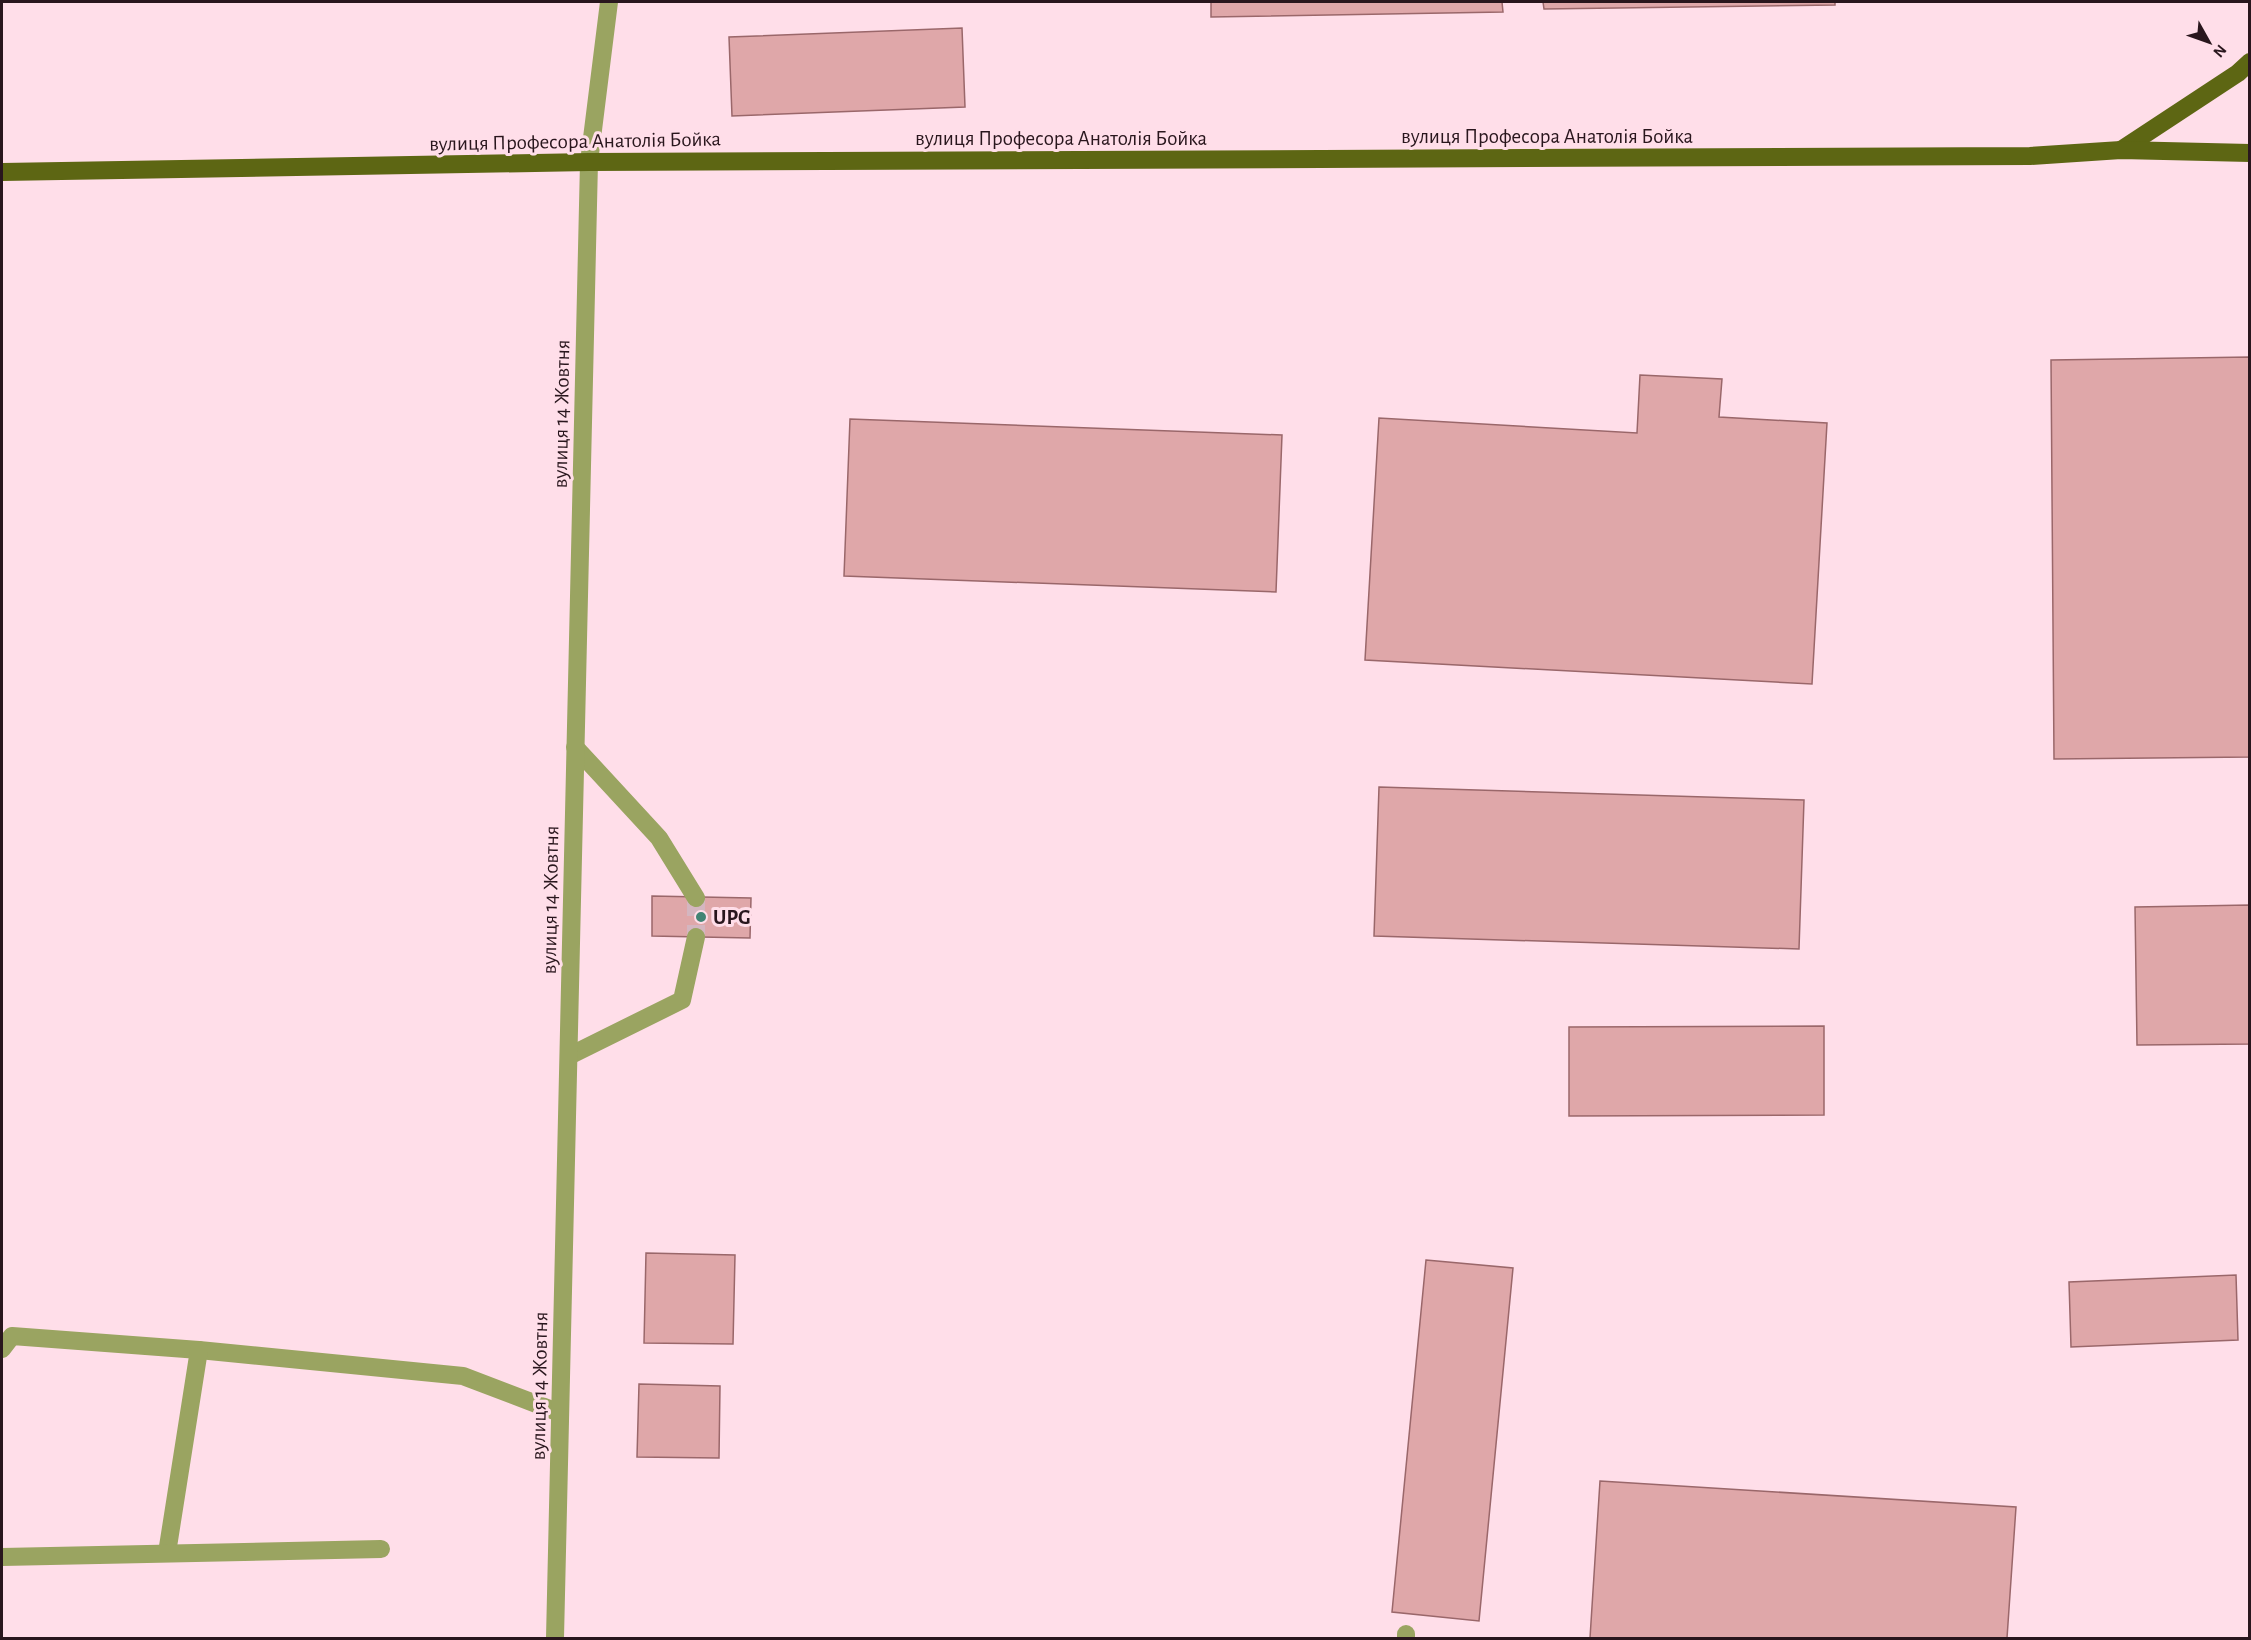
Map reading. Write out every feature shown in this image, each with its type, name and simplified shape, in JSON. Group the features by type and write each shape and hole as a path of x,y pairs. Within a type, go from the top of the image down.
{"main road":[{"path":"2121,150 2238,73 2250,62"},
{"name":"вулиця Професора Анатолія Бойка","path":"2,172 589,162 2030,156 2121,150 2250,153"}],"street":[{"name":"вулиця 14 Жовтня","path":"555,1638 589,162 609,2"},
{"path":"576,747 659,838 696,898"},
{"path":"569,1056 682,1000 696,937"},
{"path":"2,1349 12,1336 199,1350 463,1376 560,1413"},
{"path":"167,1553 199,1350"},
{"path":"2,1557 381,1549"}],"building":[{"path":"1211,2 1502,2 1503,12 1211,17"},
{"path":"1543,2 1835,2 1835,5 1544,9"},
{"path":"962,28 965,107 732,116 729,37"},
{"path":"2250,357 2250,757 2054,759 2051,360"},
{"path":"1640,375 1722,379 1719,417 1827,423 1812,684 1365,660 1379,418 1637,433"},
{"path":"850,419 1282,435 1276,592 844,576"},
{"path":"1379,787 1804,800 1799,949 1374,936"},
{"name":"UPG","path":"652,896 751,898 750,938 652,936"},
{"path":"2250,905 2250,1044 2137,1045 2135,907"},
{"path":"1824,1026 1824,1115 1569,1116 1569,1027"},
{"path":"646,1253 735,1255 733,1344 644,1343"},
{"path":"1426,1260 1513,1268 1479,1621 1392,1612"},
{"path":"2236,1275 2238,1340 2071,1347 2069,1282"},
{"path":"639,1384 720,1386 719,1458 637,1457"},
{"path":"1600,1481 2016,1507 2007,1638 1590,1638"}],"tunnel":[{"path":"696,898 696,937"}],"place":[{"name":"UPG","path":"701,917"}]}
